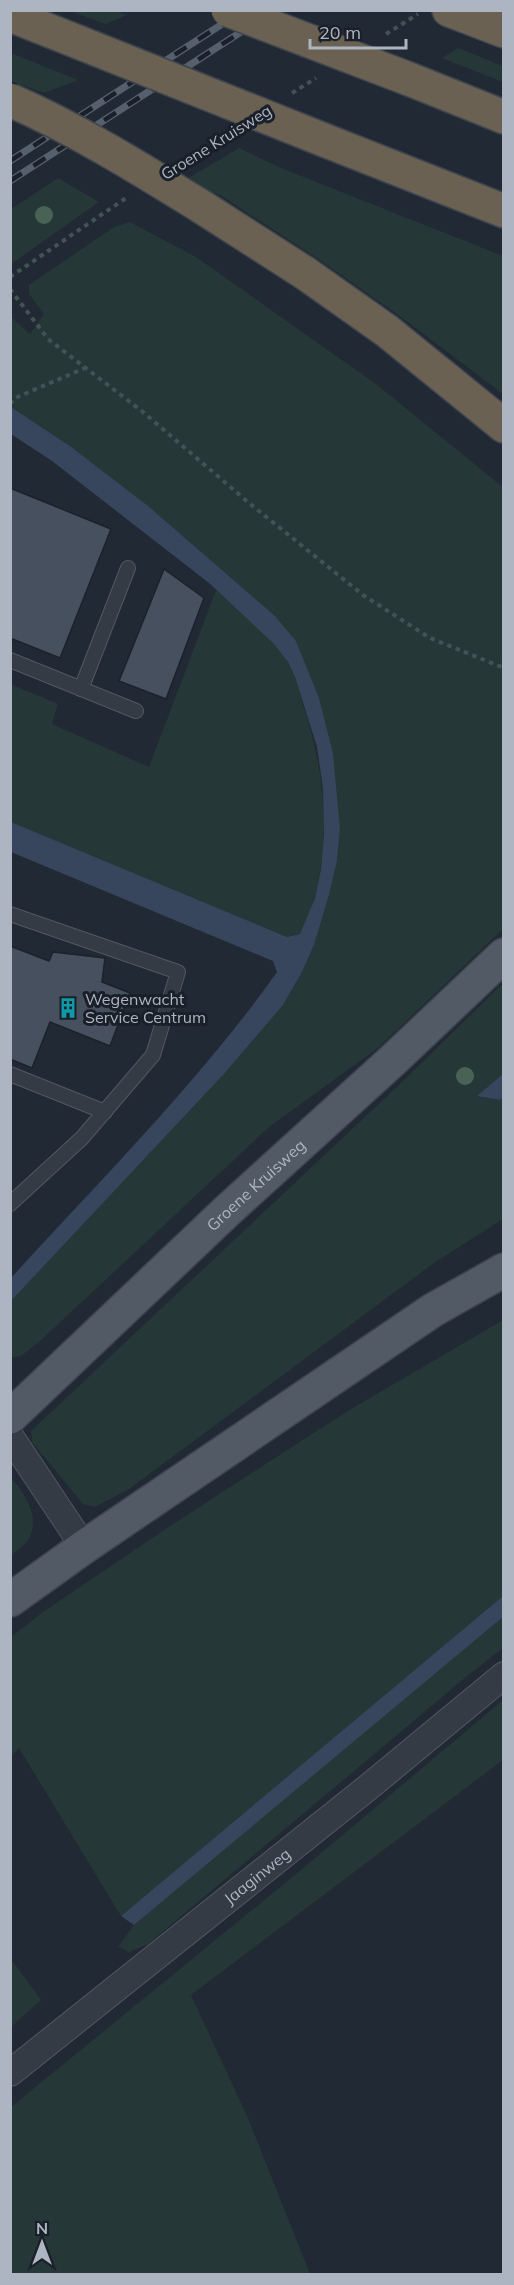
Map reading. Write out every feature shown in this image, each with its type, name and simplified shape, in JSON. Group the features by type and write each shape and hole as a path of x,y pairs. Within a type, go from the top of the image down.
{"highway":[{"path":"228,10 504,117"},
{"path":"449,10 497,29"},
{"path":"10,15 504,211"},
{"path":"10,100 57,121 129,162 305,273 387,331 504,426"}],"main road":[{"name":"Groene Kruisweg","path":"10,1417 228,1210 392,1061 504,955"},
{"path":"10,1600 84,1547 433,1310 504,1270"}],"street":[{"path":"10,1436 84,1547"},
{"name":"Jaaginweg","path":"10,2073 371,1785 504,1675"}],"lane":[{"path":"81,689 128,568"},
{"path":"10,660 136,711"},
{"path":"10,914 178,972 153,1055 82,1138 10,1204"},
{"path":"10,1074 105,1112"}],"path":[{"path":"383,36 423,10"},
{"path":"291,94 322,74"},
{"name":"Groene Kruisweg","path":"180,164 231,132"},
{"path":"10,277 129,196"},
{"path":"10,288 48,339 143,412 249,503 363,595 430,638 504,668"},
{"path":"10,404 15,398 86,368"}],"shaded area":[{"path":"70,11 115,11 127,15 106,24"},
{"path":"458,48 503,66 503,82 442,58"},
{"path":"11,53 78,80 44,93 11,81"},
{"path":"239,148 281,168 503,256 503,394 397,314 317,258 220,195 182,182"},
{"path":"58,178 99,202 11,264 11,209"},
{"path":"130,222 196,257 376,384 504,488 503,929 378,1048 269,1127 38,1343 21,1356 11,1358 11,1301 224,1074 283,1005 314,945 337,861 340,828 333,753 319,698 296,641 275,616 147,505 70,446 11,407 10,316 30,334 44,314 29,294 29,285 114,227"},
{"path":"216,590 263,632 287,661 297,684 316,754 324,825 320,872 314,901 300,934 287,937 11,822 10,684 58,704 52,724 149,767"},
{"path":"503,983 503,1074 478,1096 500,1100 503,1097 503,1219 434,1263 129,1489 95,1507 83,1504 32,1442 31,1431 401,1083"},
{"path":"503,1320 503,1596 121,1916 19,1748 11,1756 11,1637 43,1612 167,1528 346,1412"},
{"path":"10,1476 26,1498 33,1523 28,1540 11,1556"},
{"path":"503,1617 503,1648 148,1944 129,1952 118,1947 134,1925"},
{"path":"503,1700 503,1760 191,1995 248,2118 310,2274 11,2274 11,2107 301,1870"},
{"path":"11,1959 41,2000 10,2027"}],"water":[{"path":"11,407 70,446 147,505 275,616 296,641 319,698 333,753 340,828 337,861 314,945 283,1005 224,1074 11,1301 11,1278 183,1091 247,1013 277,972 273,961 11,852 11,822 287,937 300,934 315,898 321,869 324,834 323,789 317,747 288,662 274,644 209,583 52,461 11,434"},
{"path":"503,1074 503,1097 500,1100 477,1096"},
{"path":"503,1596 503,1617 134,1925 121,1916"}],"building":[{"path":"10,488 111,529 60,658 10,638"},
{"path":"164,569 204,598 166,699 119,681"},
{"name":"Wegenwacht Service Centrum","path":"10,946 49,961 53,952 105,958 102,982 130,993 110,1046 50,1022 32,1068 10,1059"}],"railway":[{"path":"10,161 244,10"},
{"path":"10,181 275,10"}],"place":[{"name":"Wegenwacht Service Centrum","path":"68,1008"}]}
